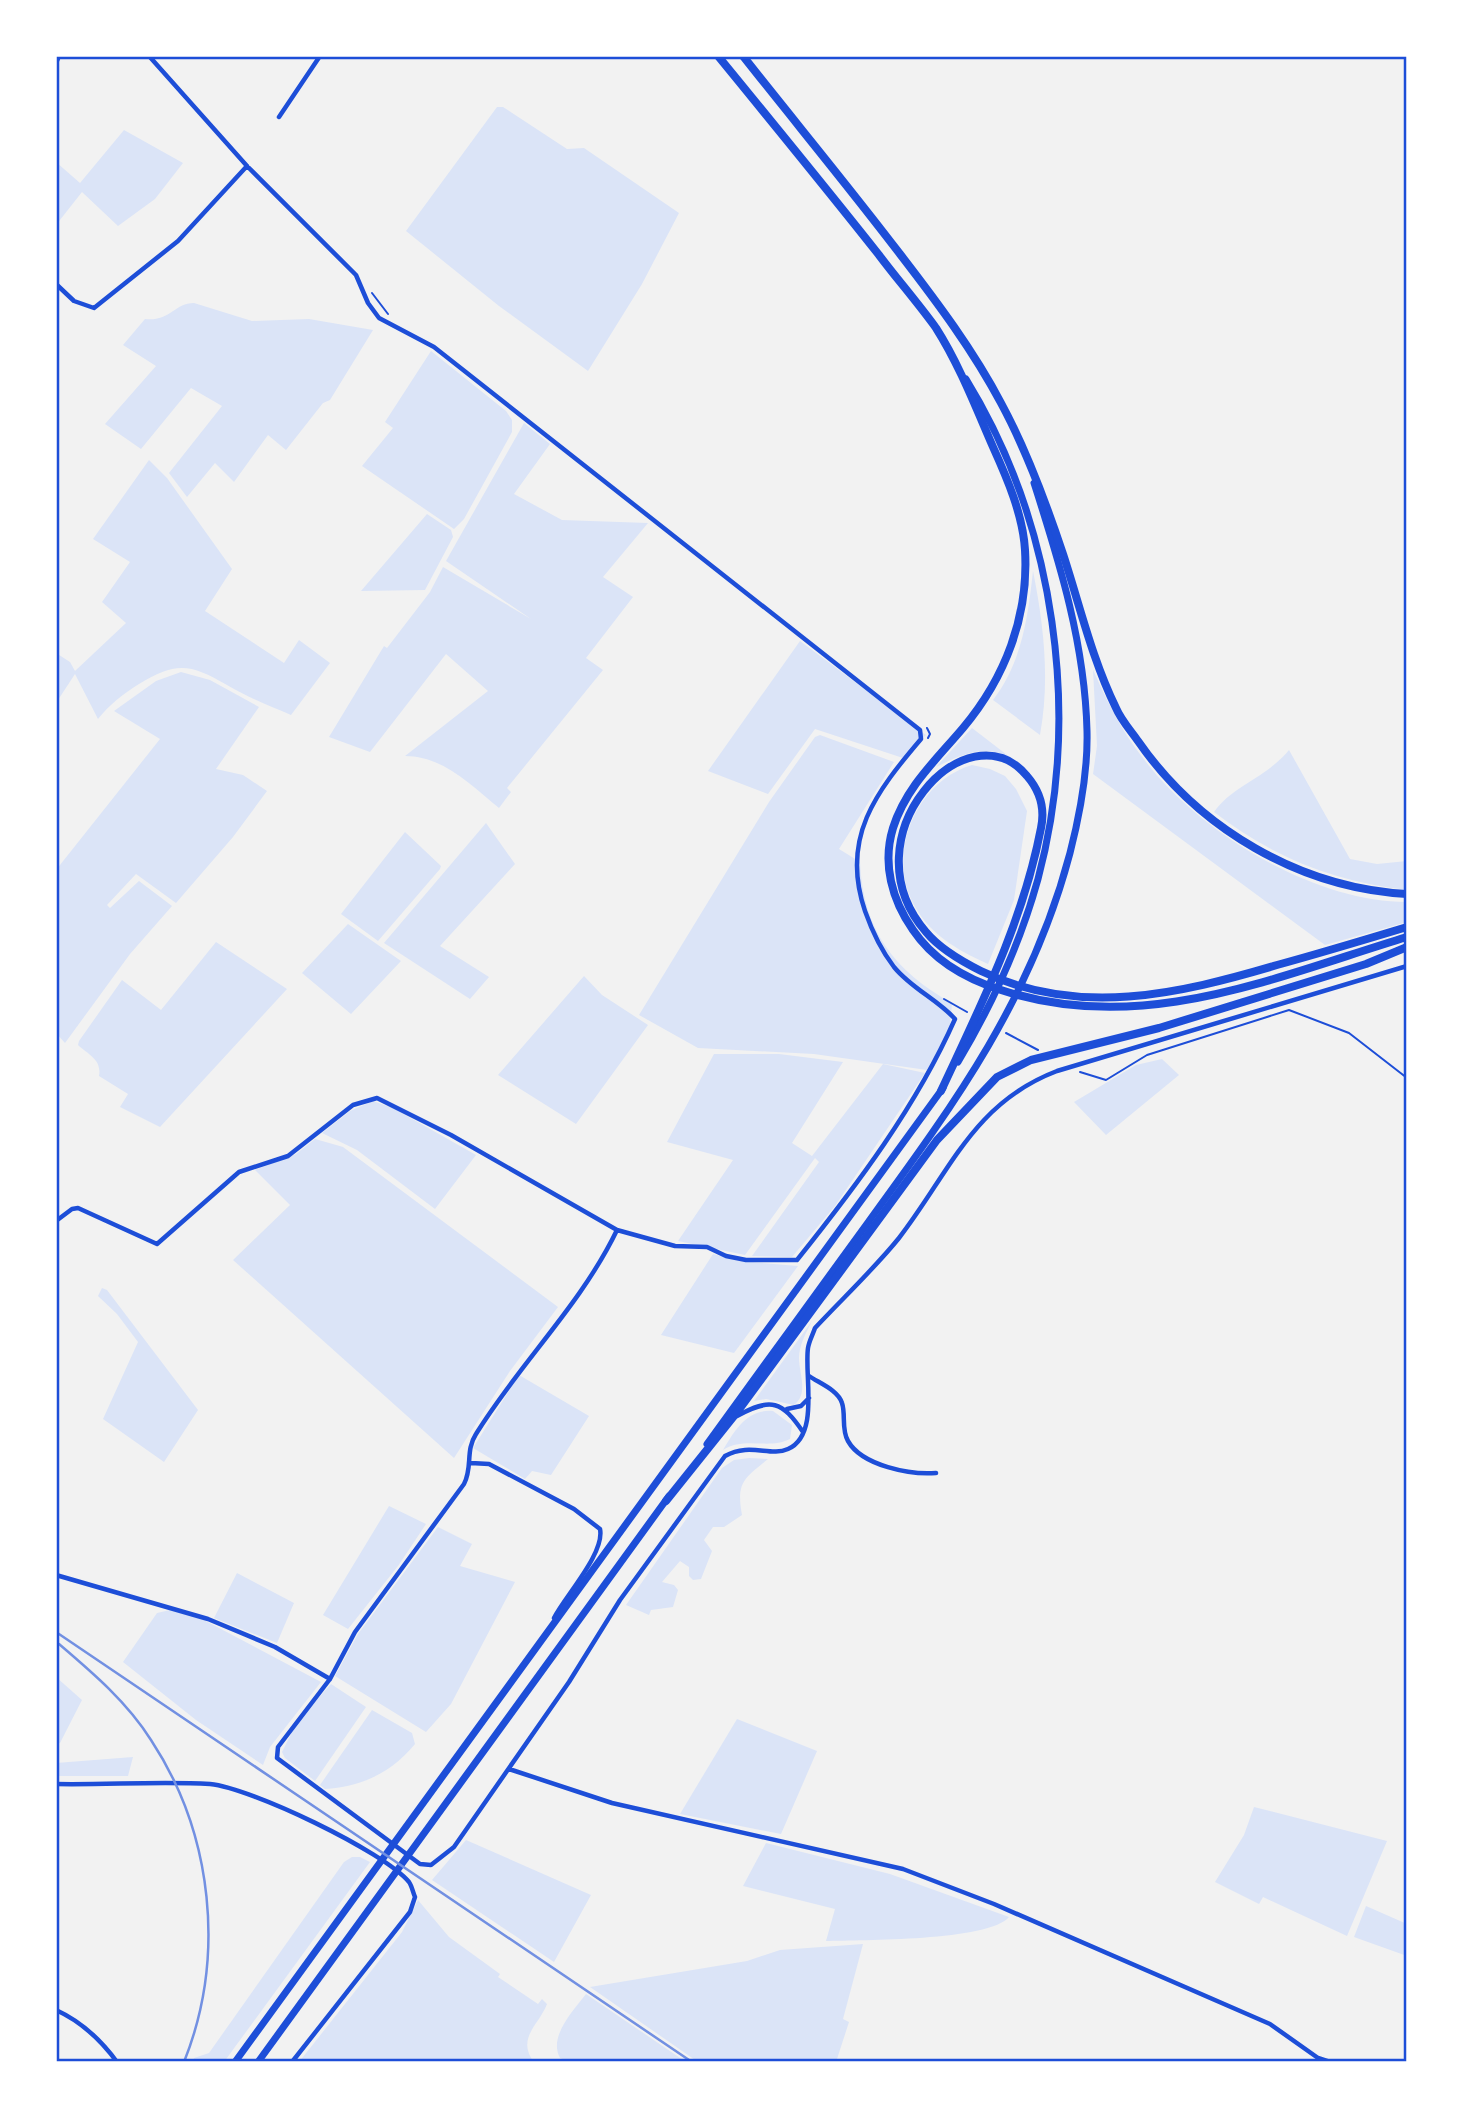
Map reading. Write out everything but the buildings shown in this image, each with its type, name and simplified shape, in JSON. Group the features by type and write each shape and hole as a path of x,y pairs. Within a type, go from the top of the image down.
{"highway":[{"path":"718,56 937,330 1009,484 1025,547 1024,593 1018,626 1000,676 966,724 906,796 892,831 888,877 901,914 923,945 962,975 987,985 1097,1009 1152,1006 1221,993 1407,937"},
{"path":"743,56 951,320 1001,402 1023,449 1063,554 1085,631 1117,711 1154,765 1199,810 1251,847 1316,877 1373,892 1407,894"},
{"path":"941,1091 1017,925 1043,818 1035,786 1015,764 988,756 964,761 931,781 914,802 900,833 899,879 908,908 927,934 968,965 1012,984 1047,998 1147,997 1215,984 1407,927"},
{"path":"666,1501 733,1418 937,1140 997,1077 1031,1060 1056,1052 1159,1028 1366,964 1407,947"}],"main road":[{"path":"235,2062 941,1091 983,1020 1017,943 1038,879 1052,814 1058,723 1054,634 1038,549 1016,481 985,409 937,330"},
{"path":"258,2062 957,1100 1000,1030 1037,952 1060,889 1079,815 1087,732 1076,626 1023,449"}],"street":[{"path":"56,63 59,56"},
{"path":"56,1221 72,1209 78,1208 157,1244 239,1172 288,1156 353,1105 377,1098 451,1135 617,1230 675,1246 707,1247 726,1256 747,1260 797,1260 896,1127 942,1051 955,1019 942,1005 918,991 894,967 873,934 859,894 855,853 878,793 921,739 920,730 434,347 379,318 368,303 356,275 247,166 149,56"},
{"path":"279,117 320,56"},
{"path":"56,284 74,301 93,308 178,241 247,166"},
{"path":"617,1230 563,1314 518,1371 475,1435 470,1445 471,1464 464,1484 355,1632 330,1679 284,1736 277,1758 420,1864 431,1865 443,1858 509,1769 620,1600 715,1468 736,1450 787,1450 798,1442 803,1432 809,1398 808,1347 815,1328 897,1239 982,1119 1023,1086 1057,1072 1407,966"},
{"path":"808,1376 832,1391 842,1403 843,1425 848,1442 864,1455 899,1472 936,1473"},
{"path":"733,1418 763,1405 774,1404 787,1409 801,1406 809,1398"},
{"path":"787,1409 803,1432"},
{"path":"471,1464 489,1464 596,1523 601,1537 596,1555 563,1601 545,1637"},
{"path":"56,1575 208,1619 275,1647 330,1679"},
{"path":"509,1769 612,1803 903,1869 994,1904 1270,2024 1318,2058 1330,2062"},
{"path":"56,1784 212,1784 263,1799 330,1830 369,1853 409,1883 415,1897 410,1912 292,2062"},
{"path":"56,2010 72,2018 117,2062"}],"path":[{"path":"371,291 394,319"},
{"path":"923,723 930,734 924,745"},
{"path":"943,998 969,1013"},
{"path":"1071,1068 1082,1074 1106,1080 1147,1055 1289,1010 1349,1033 1407,1078"},
{"path":"1003,1031 1048,1056"}],"shaded area":[{"path":"497,107 503,107 567,149 584,148 679,213 642,284 588,371 499,306 406,231"},
{"path":"124,130 183,163 155,199 118,226 82,192 56,225 56,162 80,183"},
{"path":"194,303 252,321 309,319 373,330 330,400 323,403 286,450 268,435 234,482 215,463 187,497 169,473 222,406 191,388 141,449 105,424 156,366 123,345 145,319 160,318 181,306"},
{"path":"431,351 506,411 512,420 512,432 464,519 454,529 362,466 393,428 385,422"},
{"path":"524,423 550,444 514,494 562,520 648,523 603,577 633,597 586,658 603,670 507,788 511,792 499,808 444,766 419,757 405,756 488,691 446,654 370,752 329,737 384,646 387,648 430,592 443,567 531,619 446,561"},
{"path":"149,460 167,478 232,569 205,611 284,663 299,640 330,663 291,715 203,673 183,668 163,671 139,684 117,700 98,719 75,674 56,703 56,653 70,662 75,671 126,623 102,602 130,562 93,539"},
{"path":"427,514 451,530 453,537 425,590 361,591"},
{"path":"1033,571 1040,612 1045,673 1040,735 993,700 1011,671 1017,655 1026,622"},
{"path":"800,641 926,735 903,758 815,729 768,794 708,771"},
{"path":"1093,670 1115,716 1135,748 1166,785 1194,812 1260,858 1297,876 1334,890 1371,899 1407,902 1407,922 1325,945 1093,774 1097,746"},
{"path":"181,672 210,680 259,707 216,769 243,775 267,791 233,837 176,903 136,874 107,905 110,908 139,881 172,906 130,954 65,1043 56,1033 56,870 160,739 114,711 156,681"},
{"path":"972,728 1011,758 992,751 973,752 936,767"},
{"path":"820,735 894,762 839,849 860,862 867,908 885,946 914,977 952,1003 950,1028 927,1070 814,1054 698,1048 639,1015 769,802 815,737"},
{"path":"1289,750 1350,859 1377,864 1407,861 1407,890 1354,881 1305,865 1258,842 1214,812 1230,795 1270,768"},
{"path":"972,765 1005,776 1016,789 1027,811 1014,900 988,964 954,946 926,922 912,901 905,881 903,860 912,820 923,801 953,773"},
{"path":"486,823 515,864 440,946 489,977 470,999 384,943"},
{"path":"405,832 441,866 378,941 341,914"},
{"path":"348,924 401,961 351,1014 302,973"},
{"path":"216,942 287,989 160,1127 120,1107 128,1094 99,1076 97,1062 78,1045 79,1041 122,980 161,1010"},
{"path":"584,976 602,995 648,1025 576,1124 498,1075"},
{"path":"714,1054 779,1054 843,1062 792,1143 812,1156 883,1064 925,1073 835,1206 792,1257 752,1256 819,1162 815,1158 745,1255 678,1241 733,1160 667,1142"},
{"path":"1162,1059 1179,1075 1106,1135 1074,1102 1136,1065"},
{"path":"373,1101 393,1108 476,1155 435,1209 357,1150 322,1133 350,1111"},
{"path":"315,1139 343,1147 558,1307 510,1371 454,1458 233,1260 290,1205 255,1170 296,1154"},
{"path":"713,1254 739,1261 798,1266 734,1353 661,1335"},
{"path":"102,1288 107,1290 198,1410 164,1462 103,1419 138,1342 117,1314 98,1296"},
{"path":"812,1321 799,1353 802,1389 799,1400 794,1405 766,1399 754,1401"},
{"path":"519,1375 589,1416 551,1475 532,1471 525,1479 473,1448"},
{"path":"764,1411 773,1411 792,1425 790,1439 773,1443 740,1444 723,1450 737,1428 749,1417"},
{"path":"768,1459 748,1477 741,1488 742,1515 724,1527 713,1527 704,1540 712,1551 701,1579 693,1580 689,1576 689,1567 680,1561 662,1582 674,1585 678,1590 673,1607 651,1610 649,1615 626,1605 722,1468 734,1460"},
{"path":"389,1506 426,1524 398,1566 348,1629 323,1615"},
{"path":"438,1527 472,1544 460,1566 515,1582 451,1704 426,1732 335,1676 358,1634"},
{"path":"237,1573 294,1603 277,1643 214,1618"},
{"path":"170,1610 202,1619 321,1682 270,1747 263,1765 196,1720 123,1662 157,1613"},
{"path":"56,1677 82,1700 60,1743 56,1744"},
{"path":"331,1684 366,1707 315,1781 285,1758 282,1752 297,1722"},
{"path":"372,1710 412,1733 415,1744 396,1763 375,1776 351,1785 325,1789 320,1785"},
{"path":"737,1719 817,1751 781,1834 680,1814"},
{"path":"133,1757 128,1776 56,1776 56,1763"},
{"path":"1254,1807 1387,1841 1347,1936 1263,1897 1259,1904 1215,1882 1244,1835"},
{"path":"466,1840 591,1895 554,1962 432,1880"},
{"path":"766,1843 890,1874 1009,1917 997,1925 952,1935 826,1941 835,1909 743,1886"},
{"path":"352,1857 360,1857 370,1862 224,2062 193,2062 194,2058 209,2053 344,1862"},
{"path":"418,1900 449,1937 500,1974 498,1977 538,2004 542,1999 547,2004 528,2039 527,2046 534,2062 299,2062 402,1932"},
{"path":"1366,1906 1407,1924 1407,1956 1354,1937"},
{"path":"863,1944 843,2019 849,2022 836,2062 698,2062 590,1987 747,1961 780,1950"},
{"path":"586,1994 686,2062 571,2062 560,2058 557,2041 560,2032 569,2015"}],"railway":[{"path":"56,1632 692,2062"},
{"path":"59,1644 109,1689 142,1726 172,1777 188,1815 200,1856 208,1939 205,1981 197,2022 184,2062"}]}
